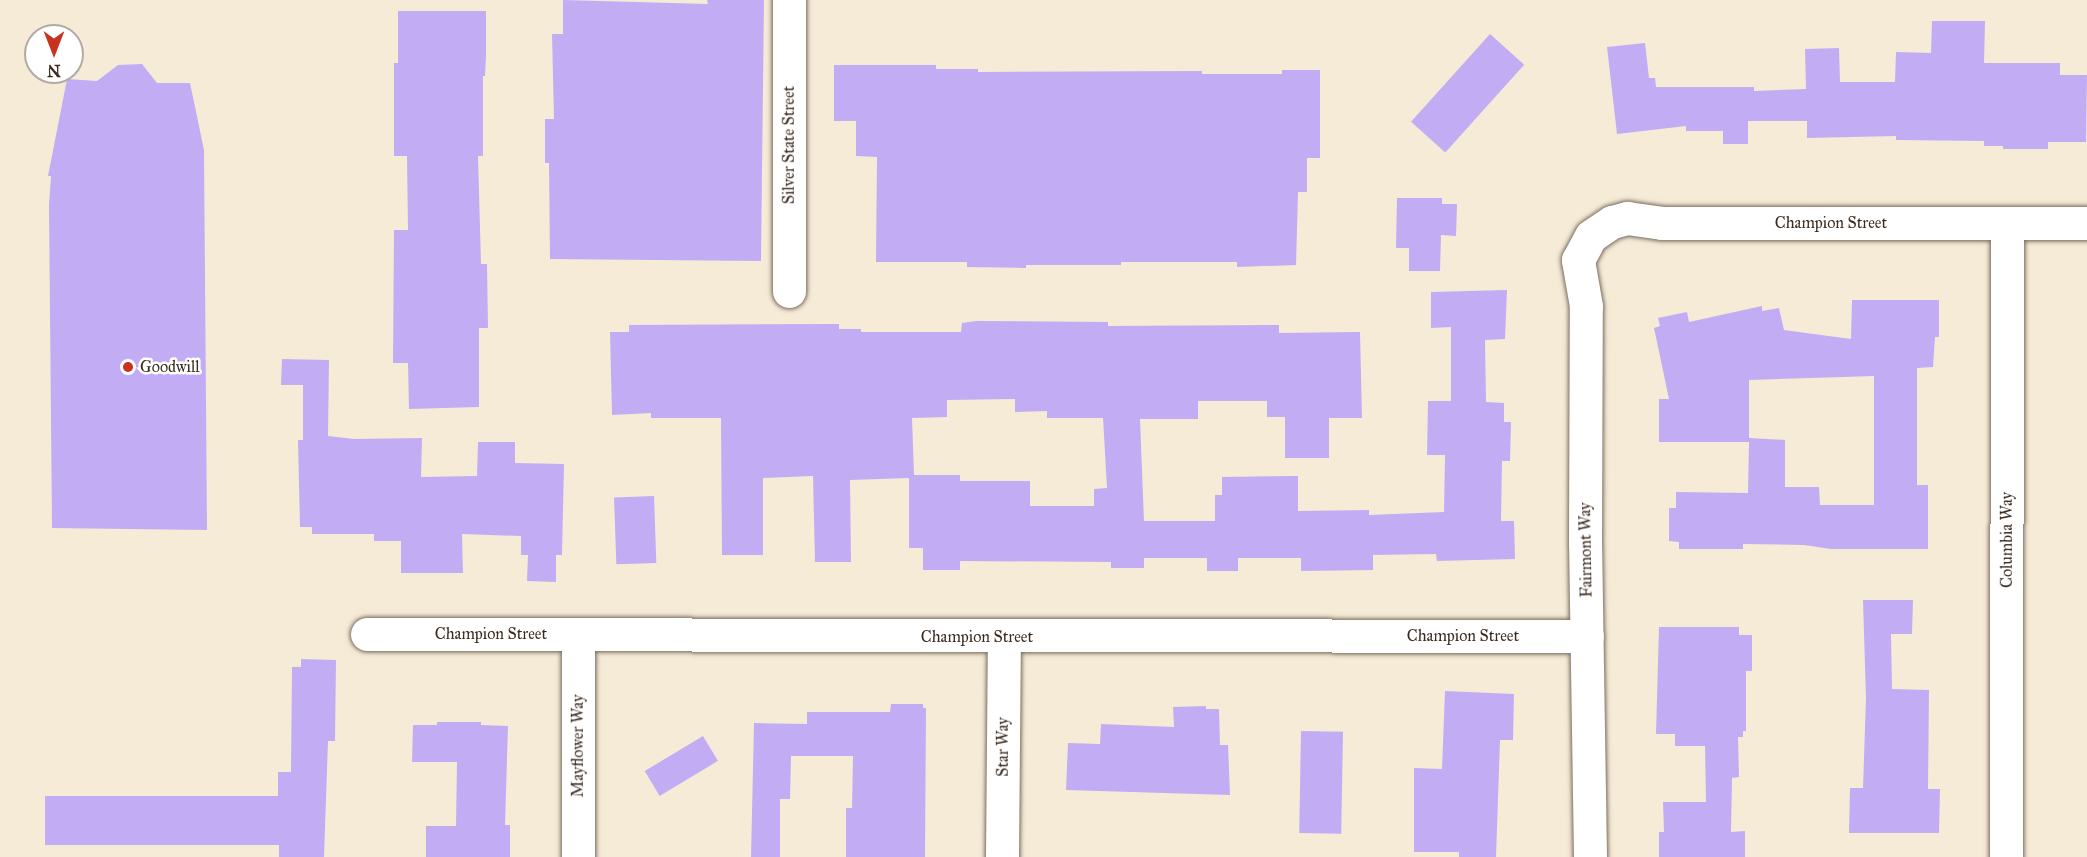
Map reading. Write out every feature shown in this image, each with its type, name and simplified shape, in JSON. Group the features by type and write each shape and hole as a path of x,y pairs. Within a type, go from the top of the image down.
{"street":[{"name":"Silver State Street","path":"789,0 789,291"},
{"name":"Champion Street","path":"1585,244 1591,236 1612,222 1627,218 1662,223 2087,223"},
{"name":"Columbia Way","path":"2006,857 2007,223"},
{"name":"Fairmont Way","path":"1585,244 1578,260 1586,306 1590,857"},
{"name":"Champion Street","path":"367,634 1004,637 1587,636"},
{"name":"Mayflower Way","path":"578,635 578,857"},
{"name":"Star Way","path":"1002,857 1004,637"}],"building":[{"path":"563,0 708,4 707,0 764,0 761,261 550,259 549,163 545,163 545,119 554,119 552,34 563,34"},
{"path":"398,11 486,11 483,156 478,156 481,264 487,264 488,328 479,328 479,407 409,409 408,363 393,363 394,230 408,230 407,156 394,156 394,63 398,63"},
{"path":"1932,21 1985,21 1984,63 2060,63 2060,75 2087,75 2086,142 2048,142 2048,149 2003,149 2003,146 1984,146 1984,141 1896,140 1896,136 1807,138 1807,121 1748,121 1748,144 1723,144 1723,131 1686,131 1686,126 1617,134 1607,47 1645,43 1649,78 1655,78 1656,87 1754,87 1754,91 1806,89 1805,49 1839,48 1840,82 1895,82 1896,52 1931,53"},
{"path":"1490,34 1524,65 1445,152 1411,122"},
{"name":"Goodwill","path":"142,64 157,83 190,83 204,150 207,530 52,528 49,205 51,176 48,176 66,84 84,84 84,80 97,81 118,65"},
{"path":"834,65 936,65 936,69 978,69 978,72 1202,71 1202,74 1282,74 1282,70 1320,70 1320,158 1307,158 1307,192 1298,192 1296,265 1237,267 1237,262 1121,262 1121,265 1026,265 1026,268 967,267 967,262 876,262 877,157 856,156 856,121 834,121"},
{"path":"1397,198 1442,198 1442,204 1457,204 1456,236 1441,235 1440,271 1409,271 1409,248 1396,248"},
{"path":"1507,290 1505,339 1485,340 1486,402 1504,403 1504,422 1511,422 1510,461 1502,461 1501,521 1514,521 1515,559 1437,561 1436,554 1373,555 1373,570 1301,571 1301,558 1238,558 1238,571 1207,571 1207,558 1144,558 1144,568 1111,568 1111,562 960,561 960,570 923,570 923,548 909,548 909,478 850,480 851,562 815,562 813,476 763,478 763,555 722,555 721,418 651,418 651,413 612,415 610,332 629,332 629,325 839,324 839,329 861,329 861,332 961,332 962,323 976,321 1108,322 1108,326 1279,325 1279,333 1360,332 1362,418 1329,418 1329,458 1285,458 1285,417 1267,417 1267,401 1198,401 1198,419 1140,419 1144,521 1215,521 1215,495 1222,495 1222,477 1298,476 1298,511 1369,510 1369,515 1444,512 1445,455 1427,455 1428,401 1451,401 1451,327 1431,328 1431,292","holes":["1015,399 1015,412 1047,411 1047,418 1103,418 1107,488 1094,489 1094,506 1030,506 1030,481 960,481 960,475 914,475 912,418 947,417 947,400"]},
{"path":"1852,300 1939,300 1939,337 1935,337 1933,367 1917,368 1917,485 1928,485 1928,549 1831,549 1804,545 1743,544 1743,549 1679,549 1679,542 1669,541 1669,508 1676,508 1676,492 1748,493 1749,442 1659,442 1659,399 1669,399 1654,328 1660,326 1658,318 1687,312 1689,322 1762,306 1762,311 1779,308 1784,330 1851,339","holes":["1874,376 1874,505 1820,505 1819,487 1785,487 1785,440 1749,438 1749,380"]},
{"path":"282,359 329,360 328,436 354,439 422,438 421,477 477,476 478,442 515,442 515,463 564,464 562,555 556,555 556,582 527,581 528,555 521,555 521,536 462,534 463,573 401,573 401,541 374,541 374,534 312,534 312,527 300,527 298,440 303,440 303,385 281,385"},
{"path":"654,496 656,563 616,564 614,497"},
{"path":"1863,600 1913,600 1912,634 1891,634 1892,689 1929,690 1928,789 1940,789 1939,833 1849,833 1850,788 1863,788 1866,698"},
{"path":"1659,627 1739,627 1739,635 1752,635 1752,671 1746,671 1746,731 1743,731 1743,737 1738,737 1739,777 1732,778 1731,832 1745,831 1745,857 1659,857 1659,832 1664,832 1663,802 1706,802 1705,746 1675,746 1675,734 1656,734"},
{"path":"301,659 336,660 335,741 328,741 324,857 279,857 279,845 45,845 45,796 278,796 278,772 291,772 292,667 301,667"},
{"path":"1445,691 1514,694 1513,740 1500,740 1496,857 1459,857 1459,852 1414,852 1414,768 1442,769"},
{"path":"891,704 923,704 923,708 926,708 925,857 846,857 846,808 852,808 853,756 791,756 790,799 780,799 780,857 751,857 754,723 807,724 807,712 890,712"},
{"path":"1206,706 1206,709 1219,709 1220,745 1228,745 1230,795 1066,790 1068,743 1100,744 1101,724 1174,727 1173,707"},
{"path":"437,722 481,722 481,725 508,726 505,825 510,825 510,857 426,857 426,826 456,826 457,762 412,762 413,725 437,725"},
{"path":"1301,731 1343,732 1341,834 1299,833"},
{"path":"703,736 718,761 660,796 645,771"}],"place":[{"name":"Goodwill","path":"128,367"}]}
